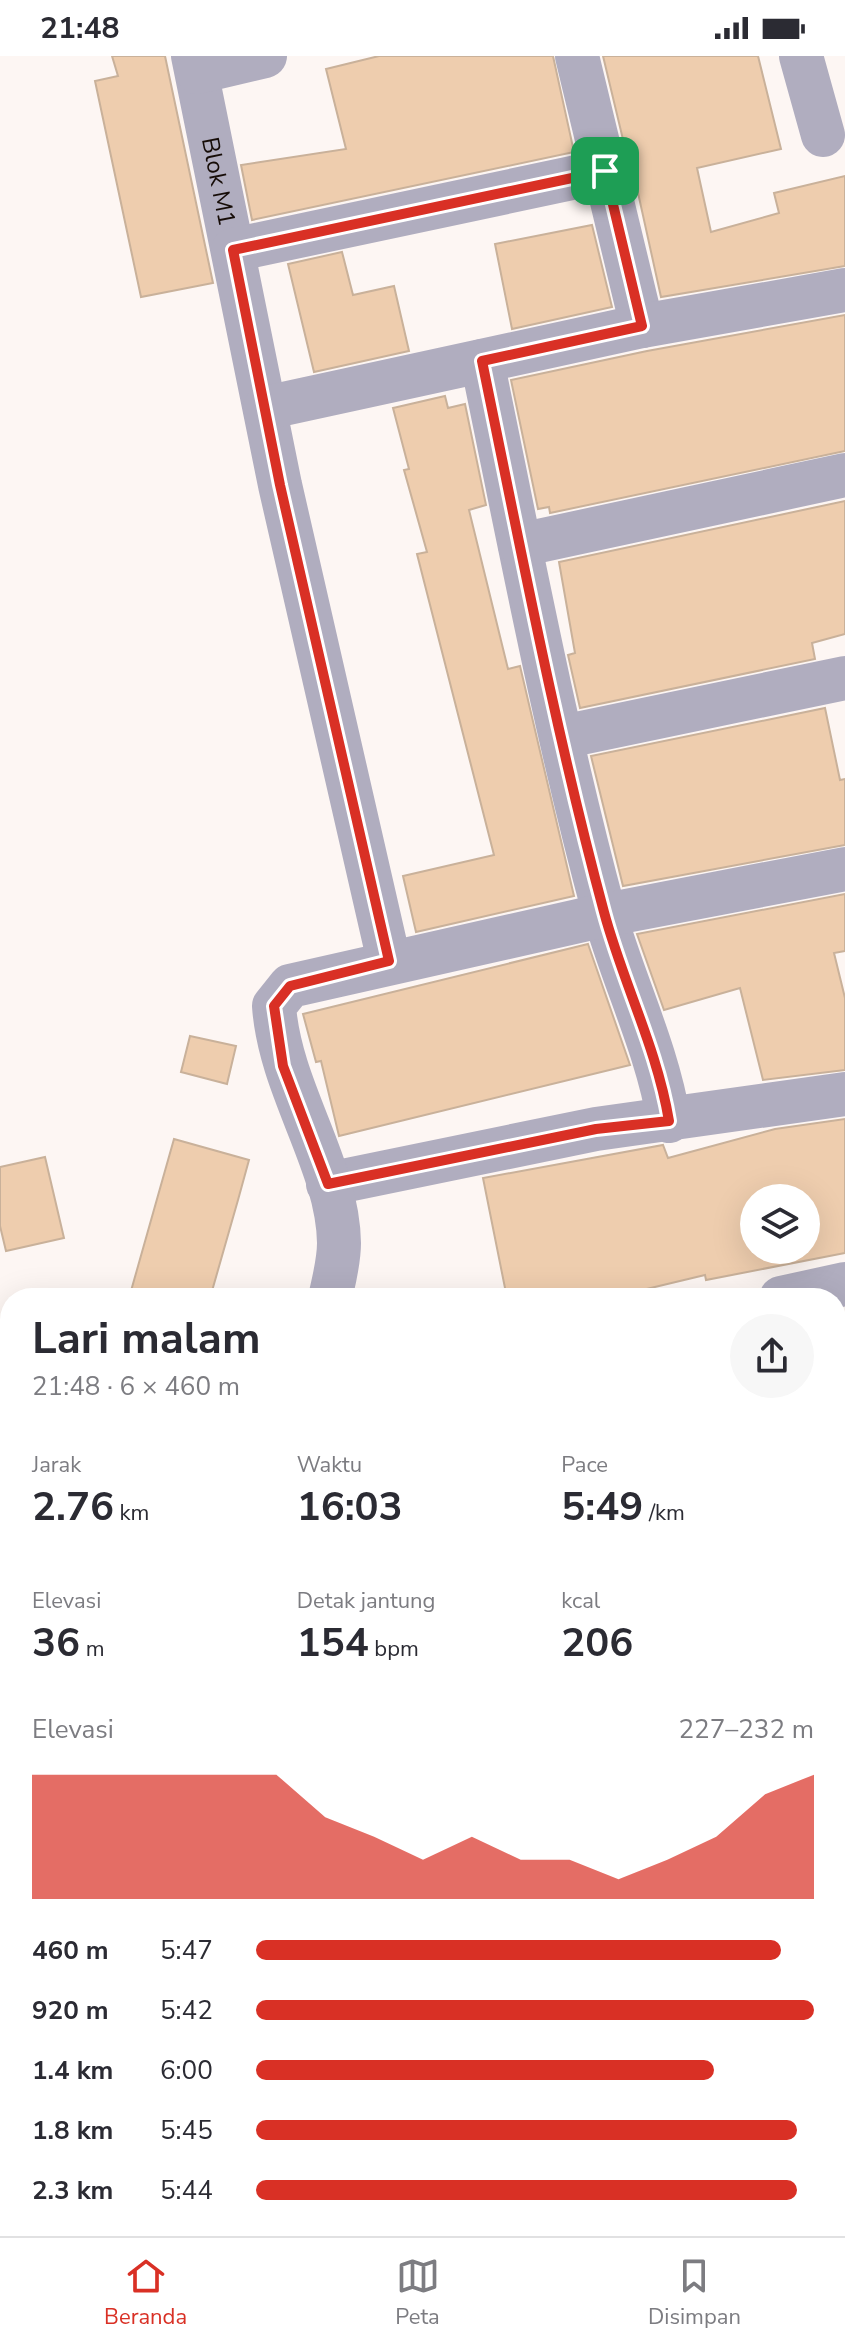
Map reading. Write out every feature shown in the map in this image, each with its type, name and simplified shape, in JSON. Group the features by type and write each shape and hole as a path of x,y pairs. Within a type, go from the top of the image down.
{"street":[{"path":"195,64 265,56"},
{"path":"577,56 642,326"},
{"path":"801,56 823,135"},
{"name":"Blok M1","path":"195,64 265,408 389,961"},
{"path":"233,250 605,171"},
{"path":"265,408 642,326 845,290"},
{"path":"482,361 562,737 605,915 658,1066 669,1121"},
{"path":"520,545 845,475"},
{"path":"562,737 845,678"},
{"path":"332,1288 339,1244 328,1184 283,1066 274,1006 290,986 389,961 605,915 845,869"},
{"path":"328,1184 596,1129 845,1094"}],"building":[{"path":"112,56 165,56 213,283 141,297 95,81 118,76"},
{"path":"379,56 553,56 574,152 252,220 241,165 346,149 326,69"},
{"path":"603,56 758,56 781,149 697,168 711,232 779,213 774,193 845,176 845,266 661,297 629,152 626,152"},
{"path":"592,225 612,307 512,329 495,244"},
{"path":"342,252 353,295 394,286 409,351 314,372 288,264"},
{"path":"845,315 845,451 550,513 549,507 538,509 511,380 647,351"},
{"path":"445,396 448,408 465,404 486,505 469,510 508,669 520,666 574,896 416,932 403,876 494,855 417,554 427,552 404,470 409,469 393,408"},
{"path":"845,501 845,634 812,643 815,659 580,708 568,655 575,653 559,562"},
{"path":"825,708 840,780 845,779 845,845 623,886 591,756"},
{"path":"845,894 845,951 834,953 845,998 845,1070 763,1080 740,988 664,1010 637,934"},
{"path":"588,944 630,1065 339,1136 321,1061 316,1062 303,1014"},
{"path":"190,1036 236,1046 227,1084 181,1072"},
{"path":"845,1119 845,1253 820,1258 820,1184 740,1184 740,1264 788,1264 706,1280 705,1275 651,1288 505,1288 483,1178 663,1145 668,1158 775,1129"},
{"path":"174,1139 249,1160 213,1288 132,1288"},
{"path":"45,1157 64,1238 6,1251 0,1226 0,1167"}],"route":[{"path":"605,171 642,326 482,361 528,592 605,915 658,1066 669,1121 596,1129 328,1184 283,1066 274,1006 290,986 311,978 389,961 280,485 233,250 605,171"}]}
